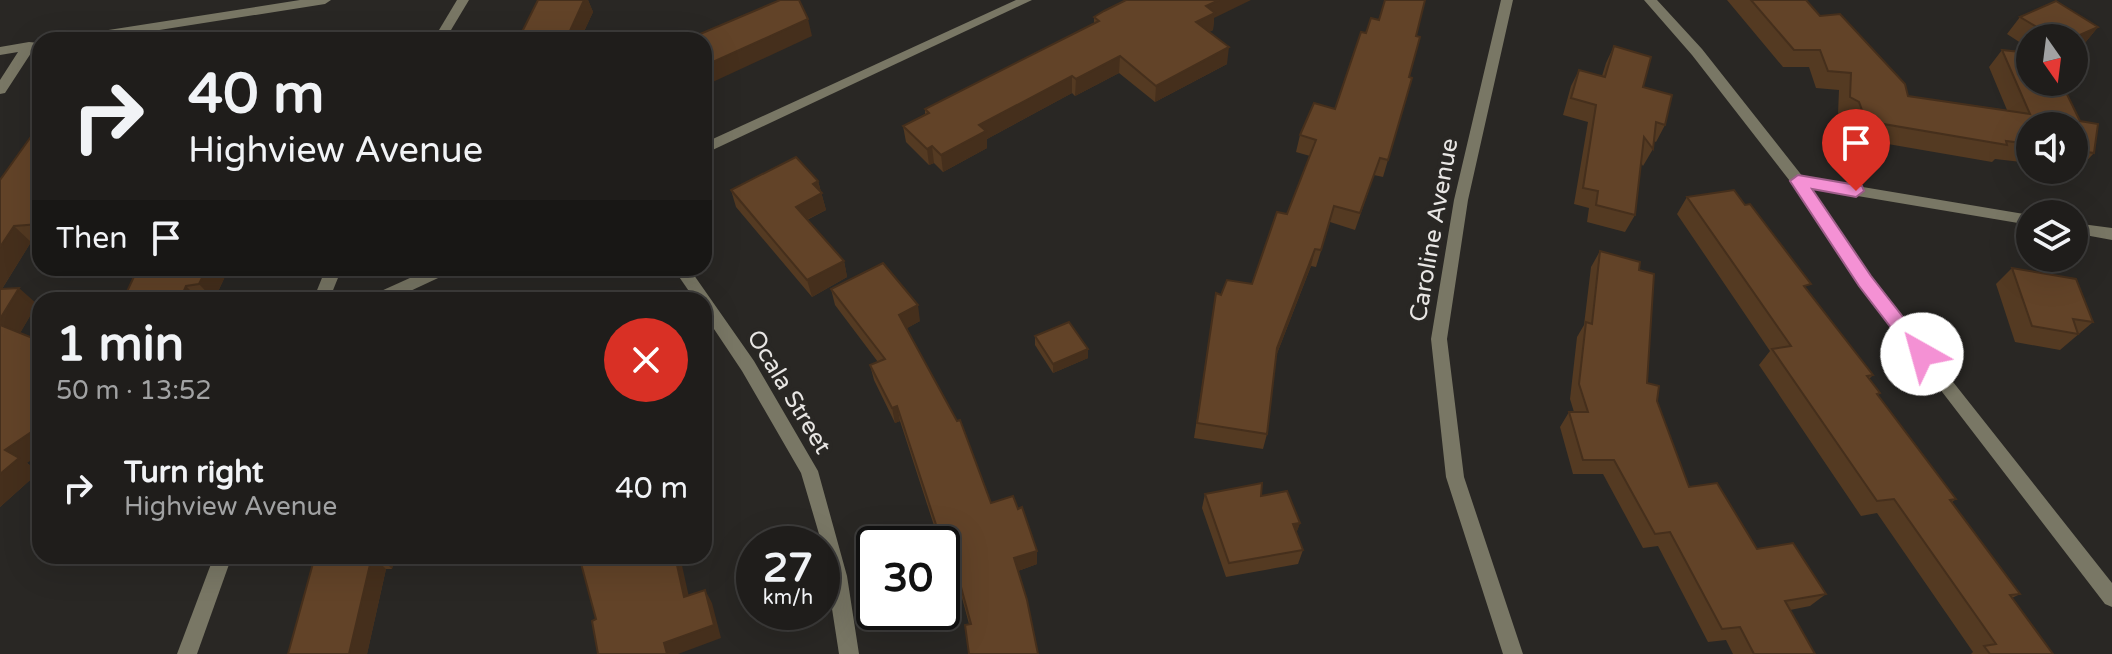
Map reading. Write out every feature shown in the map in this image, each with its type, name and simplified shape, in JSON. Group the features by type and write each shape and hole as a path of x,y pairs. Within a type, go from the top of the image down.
{"street":[{"path":"121,32 325,0"},
{"path":"444,32 463,0"},
{"path":"712,145 1026,0"},
{"name":"Caroline Avenue","path":"1507,0 1461,200 1439,339 1455,477 1513,654"},
{"path":"1650,0 1697,52 1798,181 1865,281 2112,598"},
{"path":"0,51 32,46"},
{"path":"0,90 32,50"},
{"path":"1798,181 2016,218"},
{"path":"2088,230 2112,234"},
{"path":"394,292 428,276"},
{"name":"Ocala Street","path":"712,312 748,366 809,471 838,576 849,654"},
{"path":"187,654 220,564"}],"building":[{"path":"538,0 584,0 569,32 522,32"},
{"path":"780,0 799,0 808,19 712,62 712,32 705,32"},
{"path":"1126,0 1219,0 1206,6 1215,13 1196,22 1229,47 1156,86 1120,56 1076,79 1072,76 979,125 986,131 941,155 932,146 927,149 903,126 929,113 925,109 1099,21 1094,17"},
{"path":"1385,0 1425,0 1416,36 1420,37 1409,77 1412,78 1388,160 1380,158 1360,213 1334,206 1321,250 1315,249 1277,348 1267,434 1197,423 1216,293 1221,295 1227,280 1252,284 1277,212 1287,214 1316,140 1300,135 1314,103 1335,109 1361,32 1366,33 1371,18 1379,20"},
{"path":"1751,0 1806,0 1820,16 1840,14 1905,84 1908,96 2016,112 2016,142 2006,141 2007,145 1866,121 1859,102 1850,97 1851,73 1828,71 1820,50 1794,50"},
{"path":"2056,1 2098,27 2088,31 2088,24 2032,24 2020,17"},
{"path":"1614,46 1651,57 1643,87 1672,95 1665,125 1656,122 1653,149 1644,137 1635,215 1596,205 1598,191 1583,188 1596,105 1571,98 1579,70 1605,77"},
{"path":"2002,50 2016,52 2016,82"},
{"path":"2022,96 2068,96 2076,112 2029,112"},
{"path":"2088,122 2098,124 2094,153 2088,152"},
{"path":"32,135 32,225 14,226 0,247 0,180"},
{"path":"796,157 818,181 813,184 822,193 796,207 844,261 807,280 731,190"},
{"path":"1734,190 1745,205 1750,204 1811,284 1804,286 1873,375 1867,376 1880,393 1877,394 1956,499 1950,500 2020,594 2010,595 2053,654 1990,654 1984,646 1996,644 1894,499 1877,501 1772,349 1791,346 1687,197"},
{"path":"1600,251 1640,262 1639,270 1654,274 1647,383 1659,386 1657,401 1689,487 1717,483 1757,549 1793,543 1826,594 1785,601 1815,654 1754,654 1740,627 1722,629 1670,532 1655,534 1614,460 1583,460 1569,412 1588,412 1579,384 1586,322 1592,324"},
{"path":"883,263 918,305 899,315 957,421 960,420 991,503 1013,496 1018,509 1022,507 1037,551 1014,558 1027,600 1038,654 969,654 965,625 971,624 960,583 960,526 936,526 897,406 892,408 870,365 885,359 831,289"},
{"path":"2012,268 2016,272 2076,279 2093,322 2073,319 2078,334 2032,326"},
{"path":"134,276 203,276 199,284 186,286 183,292 127,292"},
{"path":"19,288 0,319 0,289"},
{"path":"1069,322 1088,349 1053,364 1035,336"},
{"path":"0,325 32,338 32,431 5,450 19,458 0,474"},
{"path":"1262,483 1261,496 1287,491 1300,523 1293,524 1303,550 1229,563 1205,494"},
{"path":"313,564 370,564 349,654 288,654"},
{"path":"581,564 677,564 684,597 705,590 714,625 664,643 667,654 598,654 592,621 596,619"}],"route":[{"path":"1856,191 1798,181 1865,281 1922,354"}]}
